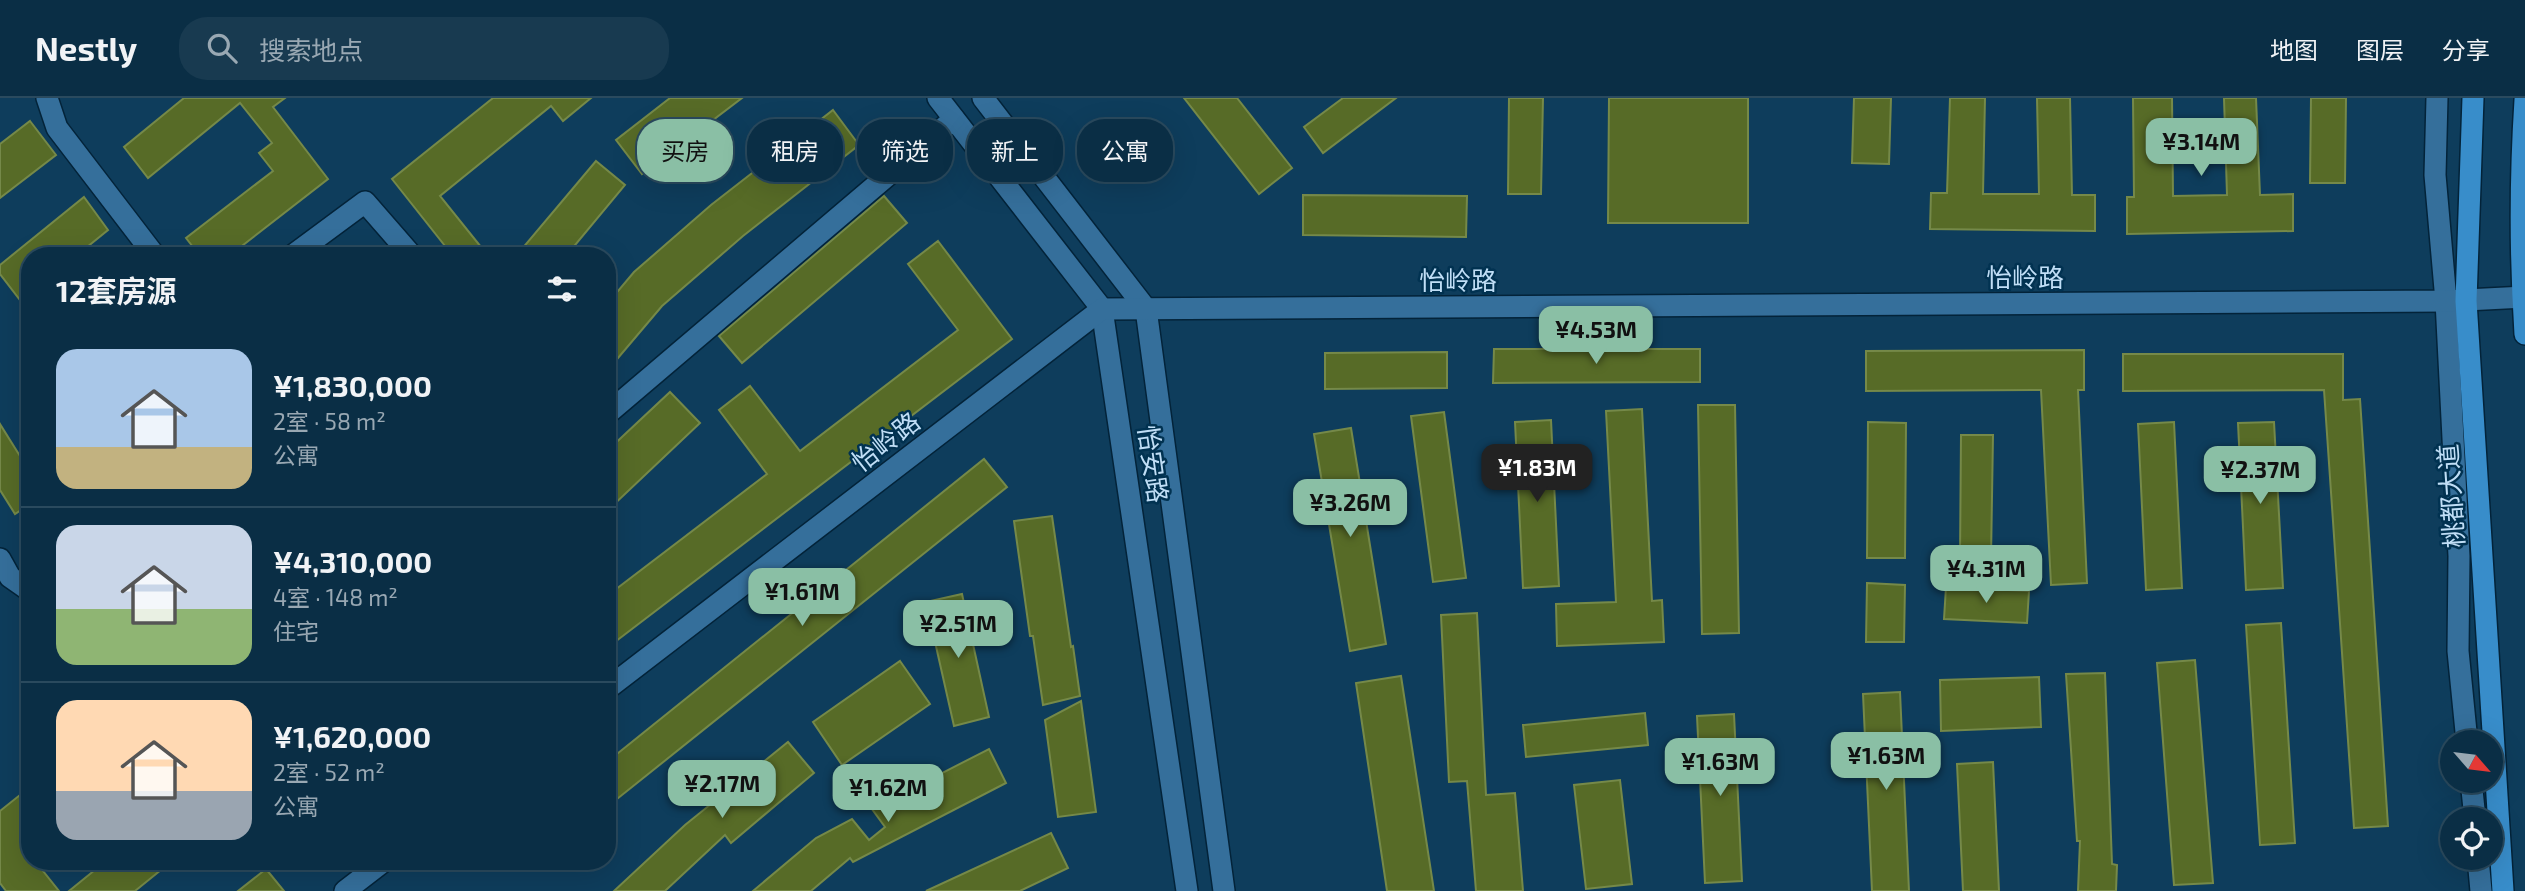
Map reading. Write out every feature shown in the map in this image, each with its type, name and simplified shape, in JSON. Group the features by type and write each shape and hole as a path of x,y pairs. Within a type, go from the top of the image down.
{"main road":[{"name":"桃都大道","path":"2473,98 2456,301 2503,891"},
{"path":"2525,100 2522,140 2525,334"}],"street":[{"path":"47,98 57,128 148,247"},
{"name":"怡安路","path":"938,98 1102,309 1186,891"},
{"path":"983,98 1146,309"},
{"path":"2437,98 2435,175 2456,301 2458,651 2466,730"},
{"path":"616,406 954,119"},
{"path":"304,247 365,202 404,247"},
{"name":"怡岭路","path":"616,683 1102,309 2456,301 2524,297"},
{"name":"怡安路","path":"1146,309 1224,891"},
{"path":"3,574 21,585"},
{"path":"345,891 372,870"},
{"path":"2479,870 2481,891"}],"building":[{"path":"184,98 285,98 273,107 328,179 241,247 193,247 186,238 273,171 259,153 272,143 240,103 148,178 124,147"},
{"path":"493,98 591,98 563,121 551,106 440,196 481,247 446,247 392,179"},
{"path":"670,98 742,98 714,119 643,119"},
{"path":"1184,98 1237,98 1292,168 1259,194"},
{"path":"1343,98 1396,98 1323,153 1304,127"},
{"path":"1509,98 1543,98 1541,194 1508,194"},
{"path":"1609,98 1748,98 1748,223 1608,223"},
{"path":"1854,98 1891,98 1889,164 1852,163"},
{"path":"1950,98 1985,98 1983,194 2039,194 2037,98 2070,98 2072,195 2095,195 2095,231 1930,229 1931,193 1947,193"},
{"path":"2133,98 2172,98 2173,196 2227,195 2224,98 2256,98 2260,195 2293,194 2293,231 2127,234 2127,197 2134,197"},
{"path":"2311,98 2346,98 2345,183 2310,183"},
{"path":"833,110 840,119 821,119"},
{"path":"30,121 56,155 0,198 0,144"},
{"path":"843,123 857,142 857,147 843,158"},
{"path":"637,124 637,167 616,140"},
{"path":"596,161 625,185 573,247 524,247"},
{"path":"747,177 747,182 812,182 743,236 662,306 616,360 616,293 634,272"},
{"path":"1303,195 1467,196 1466,237 1303,235"},
{"path":"884,196 907,223 742,363 719,336"},
{"path":"84,197 108,230 87,247 22,247"},
{"path":"938,241 1012,339 616,641 616,589 767,474 719,410 750,386 800,451 958,330 908,264"},
{"path":"21,248 20,300 0,274 0,265"},
{"path":"1494,349 1700,349 1700,382 1493,383"},
{"path":"2084,350 2084,390 2078,390 2087,583 2051,585 2041,390 1866,391 1866,351"},
{"path":"1447,352 1447,388 1325,389 1325,353"},
{"path":"2123,354 2343,354 2343,400 2360,399 2388,826 2354,828 2324,390 2123,391"},
{"path":"670,392 700,423 616,502 616,443"},
{"path":"1698,405 1735,405 1739,633 1702,634"},
{"path":"1642,409 1652,601 1662,600 1664,642 1557,646 1556,604 1616,602 1606,411"},
{"path":"1444,412 1466,578 1433,582 1411,416"},
{"path":"1551,420 1559,586 1523,588 1515,422"},
{"path":"1868,422 1906,423 1905,558 1867,558"},
{"path":"2174,422 2182,588 2146,590 2138,424"},
{"path":"2274,422 2283,588 2246,590 2238,423"},
{"path":"0,424 21,458 21,510 15,514 0,490"},
{"path":"1351,428 1386,644 1350,651 1314,434"},
{"path":"1961,435 1993,435 1991,559 1960,559"},
{"path":"984,459 1007,487 616,800 616,755"},
{"path":"1052,516 1080,696 1043,705 1014,521"},
{"path":"1867,583 1905,585 1904,642 1866,642"},
{"path":"1946,587 2029,591 2027,623 1944,619"},
{"path":"962,594 989,717 954,726 926,602"},
{"path":"1477,613 1486,795 1515,793 1523,891 1476,891 1467,781 1449,782 1441,615"},
{"path":"2281,623 2295,843 2260,845 2246,625"},
{"path":"2195,660 2213,883 2174,885 2157,663"},
{"path":"900,661 930,704 842,765 813,722"},
{"path":"2105,673 2112,864 2117,865 2116,891 2078,891 2080,841 2077,841 2066,674"},
{"path":"1401,676 1434,891 1387,891 1356,683"},
{"path":"2039,677 2041,727 1941,731 1940,680"},
{"path":"1900,692 1909,891 1872,891 1863,694"},
{"path":"1081,701 1096,812 1058,817 1045,720"},
{"path":"1645,713 1648,745 1526,757 1523,725"},
{"path":"1734,714 1742,881 1705,883 1697,716"},
{"path":"788,742 814,773 731,843 725,835 665,891 614,891 685,825"},
{"path":"989,749 1006,783 853,862 850,858 811,891 753,891 816,838 852,819 869,840 885,827 872,809"},
{"path":"1993,762 1999,891 1963,891 1957,764"},
{"path":"1620,780 1632,884 1586,889 1574,785"},
{"path":"21,794 21,870 42,870 59,891 6,891 0,883 0,811"},
{"path":"1051,833 1068,868 1020,891 926,891"},
{"path":"95,870 161,870 135,891 69,891"},
{"path":"267,870 284,891 238,891"}]}
